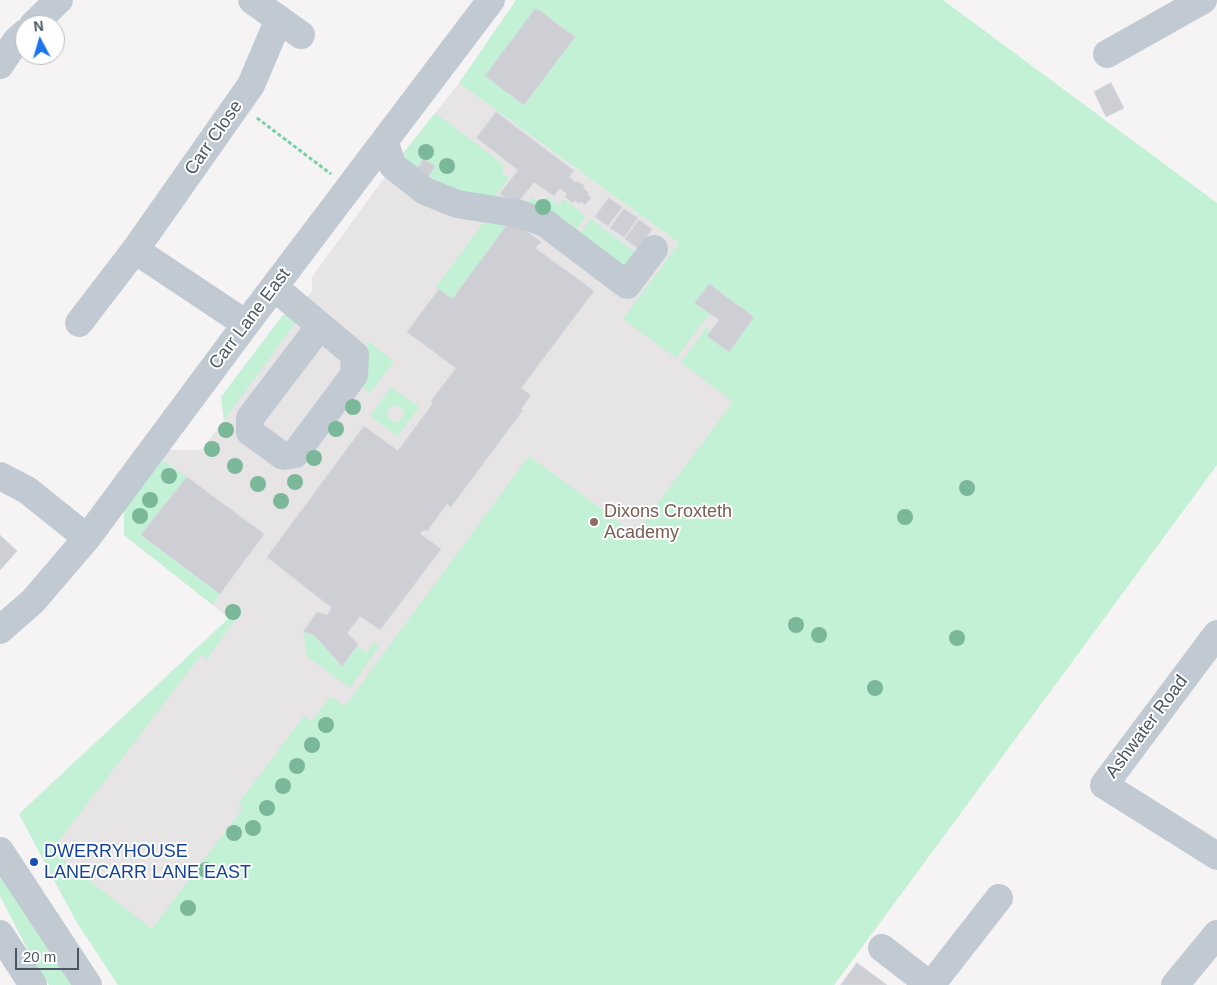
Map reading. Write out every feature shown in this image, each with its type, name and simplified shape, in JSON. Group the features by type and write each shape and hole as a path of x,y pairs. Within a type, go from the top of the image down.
{"street":[{"path":"40,15 59,0"},
{"name":"Carr Close","path":"79,323 135,250 290,27 252,0"},
{"name":"Carr Lane East","path":"0,630 33,601 88,538 246,324 491,0"},
{"path":"1106,54 1203,0"},
{"path":"0,65 15,38"},
{"path":"384,142 393,166 425,191 457,204 520,214 545,223 627,285 654,249"},
{"path":"135,250 246,324"},
{"path":"274,287 320,326 354,355 354,375 295,454 283,456 250,432 250,418 320,326"},
{"path":"0,476 27,490 88,538"},
{"name":"Ashwater Road","path":"1217,634 1104,785 1217,856"},
{"path":"0,851 88,985"},
{"path":"882,948 930,985 999,898"},
{"path":"0,934 33,985"},
{"path":"1175,985 1217,934"}],"path":[{"path":"238,104 349,188"}],"shaded area":[{"name":"Dixons Croxteth Academy","path":"459,83 1136,575 834,985 118,985 76,921 19,814 229,618 124,535 124,509 169,450 201,450 224,420 221,397 283,315 294,314 312,291 312,277 393,166"}],"green space":[{"name":"Dixons Croxteth Academy","path":"516,0 943,0 1217,203 1217,465 834,985 118,985 76,921 19,814 229,618 224,614 232,603 242,610 207,659 201,655 51,851 152,929 243,808 238,804 304,716 312,721 330,697 345,706 529,456 635,534 733,402 681,362 707,327 711,331 708,336 753,317 710,313 676,358 623,319 679,243 459,83"},
{"path":"435,113 504,165 502,169 503,174 509,178 490,202 428,180 428,176 435,166 424,159 417,169 408,164 404,152"},
{"path":"532,197 541,204 547,197 559,205 564,199 586,216 572,234 522,210"},
{"path":"505,217 504,229 452,299 436,287 487,218"},
{"path":"591,219 640,256 626,274 577,237"},
{"path":"294,314 299,318 224,420 221,397 283,315"},
{"path":"367,341 394,361 370,393 358,384 368,357"},
{"path":"391,387 419,407 398,436 370,416","holes":["397,405 403,409 404,415 399,421 392,421 388,417 387,412 392,406"]},
{"path":"162,460 187,477 141,535 220,594 213,605 124,535 124,509"},
{"path":"303,632 314,635 341,666 357,646 366,653 374,642 379,646 350,688 307,656"},
{"path":"0,867 78,985 49,985 36,966 0,896"}],"building":[{"path":"536,8 575,37 524,105 485,76"},
{"path":"1111,83 1124,108 1106,117 1094,92"},
{"path":"496,112 574,171 569,177 576,183 577,181 585,186 583,188 589,193 587,194 591,198 585,205 581,202 579,204 575,200 573,203 565,197 567,194 560,188 554,196 534,182 516,205 500,194 518,170 477,138"},
{"path":"424,159 435,166 428,177 417,169"},
{"path":"609,198 622,207 608,226 595,217"},
{"path":"624,209 638,218 624,237 610,228"},
{"path":"511,220 541,242 535,248 594,291 521,388 531,395 521,409 523,410 451,507 447,504 427,531 424,530 420,534 441,549 380,630 360,616 347,633 358,644 342,666 314,635 303,632 317,612 327,615 332,608 267,557 364,426 398,451 433,403 431,401 456,368 407,332 439,289 452,299"},
{"path":"639,220 652,229 639,249 625,239"},
{"path":"709,284 754,317 729,352 707,336 719,320 695,303"},
{"path":"187,477 264,534 220,594 141,535"},
{"path":"0,535 17,551 0,570"},
{"path":"857,963 887,985 841,985"}],"place":[{"name":"Dixons Croxteth Academy","path":"594,522"},
{"name":"DWERRYHOUSE LANE/CARR LANE EAST","path":"34,862"}]}
